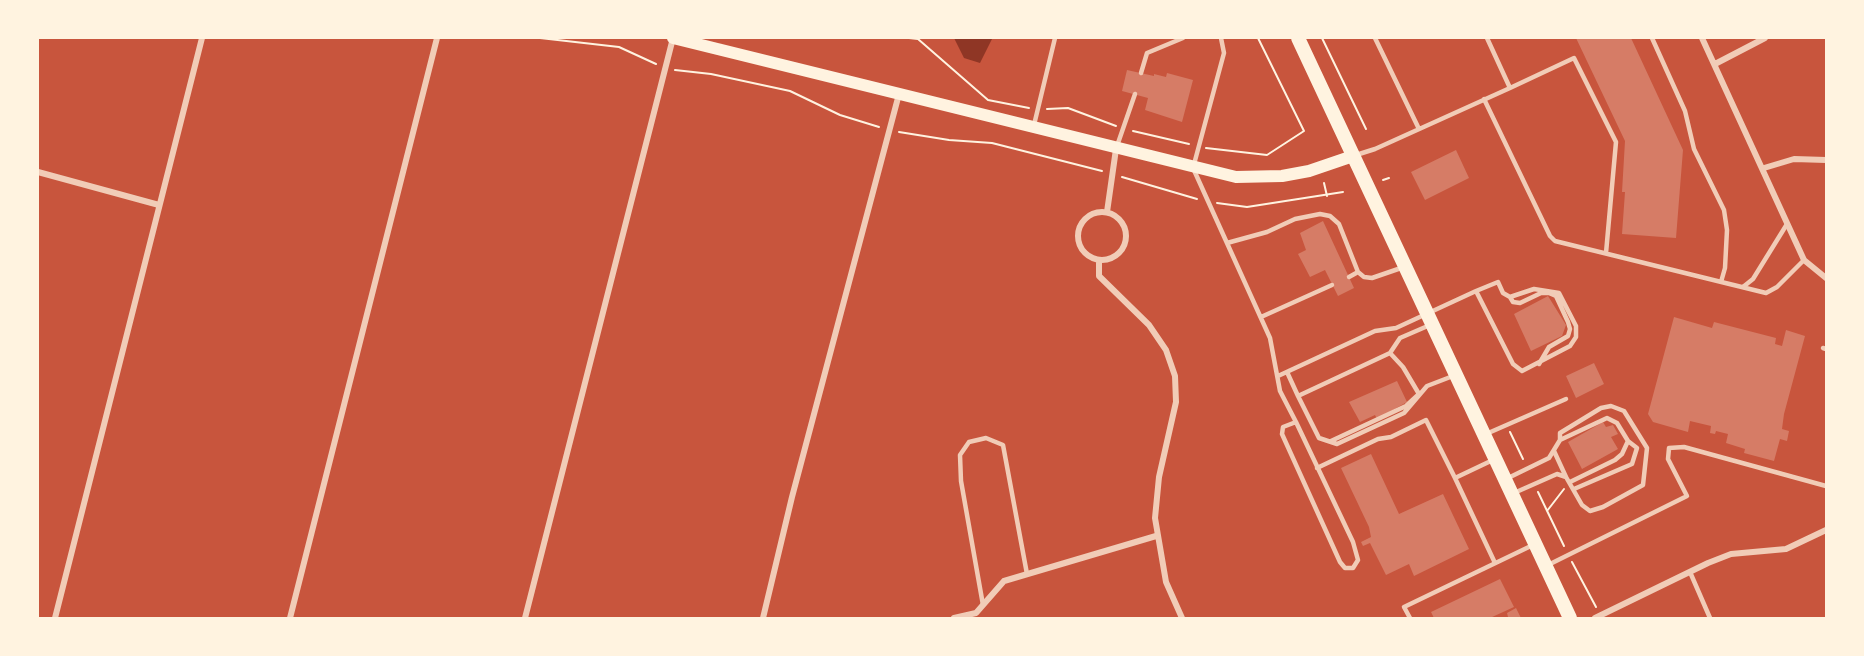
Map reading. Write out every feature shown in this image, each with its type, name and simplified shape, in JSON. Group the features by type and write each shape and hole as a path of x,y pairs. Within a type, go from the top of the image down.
{"main road":[{"path":"673,38 1236,177 1282,176 1308,171 1353,156"},
{"path":"1298,38 1570,618"}],"street":[{"path":"56,618 202,38"},
{"path":"290,618 437,38"},
{"path":"525,618 673,38"},
{"path":"1702,38 1764,168 1804,260 1827,278"},
{"path":"1715,64 1765,38"},
{"path":"763,618 792,497 899,94"},
{"path":"1107,212 1116,149"},
{"path":"1764,168 1794,159 1827,159"},
{"path":"38,172 159,205"},
{"path":"1107,212 1122,222 1126,240 1117,256 1098,260 1083,250 1078,232 1088,217 1107,212"},
{"path":"1098,260 1098,276 1149,325 1167,350 1175,376 1176,402 1159,477 1155,518 1156,536 1166,582 1182,618"},
{"path":"1594,618 1731,554 1786,549 1827,530"},
{"path":"954,618 976,612 1004,581 1156,536"}],"lane":[{"path":"1034,128 1055,38"},
{"path":"1141,73 1147,53 1183,38"},
{"path":"1221,38 1224,53 1193,168 1270,338 1280,391 1296,422 1353,542 1358,560 1353,568 1346,568 1340,562 1282,434 1284,427 1296,422"},
{"path":"1375,38 1419,129"},
{"path":"1487,38 1510,88"},
{"path":"1652,38 1685,111 1694,149 1724,210 1728,230 1725,268 1721,282"},
{"path":"1353,156 1419,129 1574,58 1616,142 1605,253"},
{"path":"1116,149 1135,94"},
{"path":"1484,99 1550,236 1555,241 1767,293 1778,287 1804,260"},
{"path":"1227,243 1267,232 1308,216 1330,216 1345,234 1358,272 1364,277 1372,278 1405,266"},
{"path":"1743,287 1753,279 1788,223"},
{"path":"1349,277 1358,272"},
{"path":"1298,396 1390,353 1400,338 1476,291 1498,282 1503,292 1513,302 1520,303 1541,293 1556,296 1570,329 1568,336 1549,347 1539,364"},
{"path":"1261,317 1332,285"},
{"path":"1476,291 1513,364 1522,371 1570,346 1576,337 1576,326 1559,293 1534,289 1510,297"},
{"path":"1278,376 1375,331 1429,319"},
{"path":"1390,353 1403,367 1419,394"},
{"path":"1287,372 1319,438 1342,442 1404,413 1427,386 1456,375"},
{"path":"1484,435 1566,399"},
{"path":"1505,480 1549,458 1560,440 1560,433 1591,413 1611,406 1624,411 1647,448 1643,485 1638,490 1590,511 1582,506 1554,451"},
{"path":"1560,440 1607,418 1617,423 1628,441 1637,448 1632,464 1574,489"},
{"path":"1317,468 1378,439 1391,437 1426,420 1495,563"},
{"path":"983,605 961,481 960,455 969,442 986,438 1003,446 1026,574"},
{"path":"1568,480 1615,460 1622,454 1628,441"},
{"path":"1546,566 1687,495 1668,459 1669,448 1684,447 1827,486"},
{"path":"1455,478 1495,459"},
{"path":"1512,494 1557,474 1568,480"},
{"path":"1410,618 1404,607 1535,544"},
{"path":"1690,572 1710,618"}],"path":[{"path":"540,38 619,47 665,69 711,74 790,91 840,116 889,131 949,140 992,143 1208,201 1247,207 1343,192"},
{"path":"909,38 918,39 988,100 1038,109 1068,108 1123,128 1199,147 1267,155 1304,131 1258,38"},
{"path":"1322,38 1365,129"},
{"path":"1383,180 1389,178"},
{"path":"1324,183 1327,196"},
{"path":"1506,425 1528,469"},
{"path":"1534,484 1596,608"},
{"path":"1547,511 1564,489"}],"shaded area":[{"path":"954,38 992,39 980,63 964,58"}],"building":[{"path":"1576,38 1631,38 1683,150 1676,238 1622,234 1625,141"},
{"path":"1127,70 1166,77 1167,73 1193,80 1182,122 1145,110 1148,98 1122,91"},
{"path":"1456,150 1469,178 1425,200 1411,172"},
{"path":"1323,221 1354,288 1338,296 1325,270 1310,277 1298,254 1306,250 1300,233"},
{"path":"1548,296 1566,325 1562,336 1531,351 1514,314"},
{"path":"1674,317 1712,328 1714,322 1776,338 1775,344 1782,346 1786,330 1805,336 1784,414 1782,429 1789,431 1787,441 1780,439 1774,461 1744,453 1745,449 1726,443 1728,434 1716,431 1715,434 1710,433 1711,426 1690,421 1688,432 1653,422 1648,414"},
{"path":"1594,363 1604,384 1576,398 1566,376"},
{"path":"1397,381 1407,402 1377,419 1375,415 1360,422 1349,402"},
{"path":"1603,422 1606,427 1613,425 1618,434 1611,437 1618,449 1582,469 1568,442"},
{"path":"1371,454 1399,514 1443,494 1469,549 1414,576 1409,564 1386,575 1370,543 1363,546 1361,542 1371,537 1369,527 1341,468"},
{"path":"1500,579 1514,607 1490,618 1434,618 1431,612"},
{"path":"1516,608 1521,618 1504,618 1508,617 1507,613"}]}
